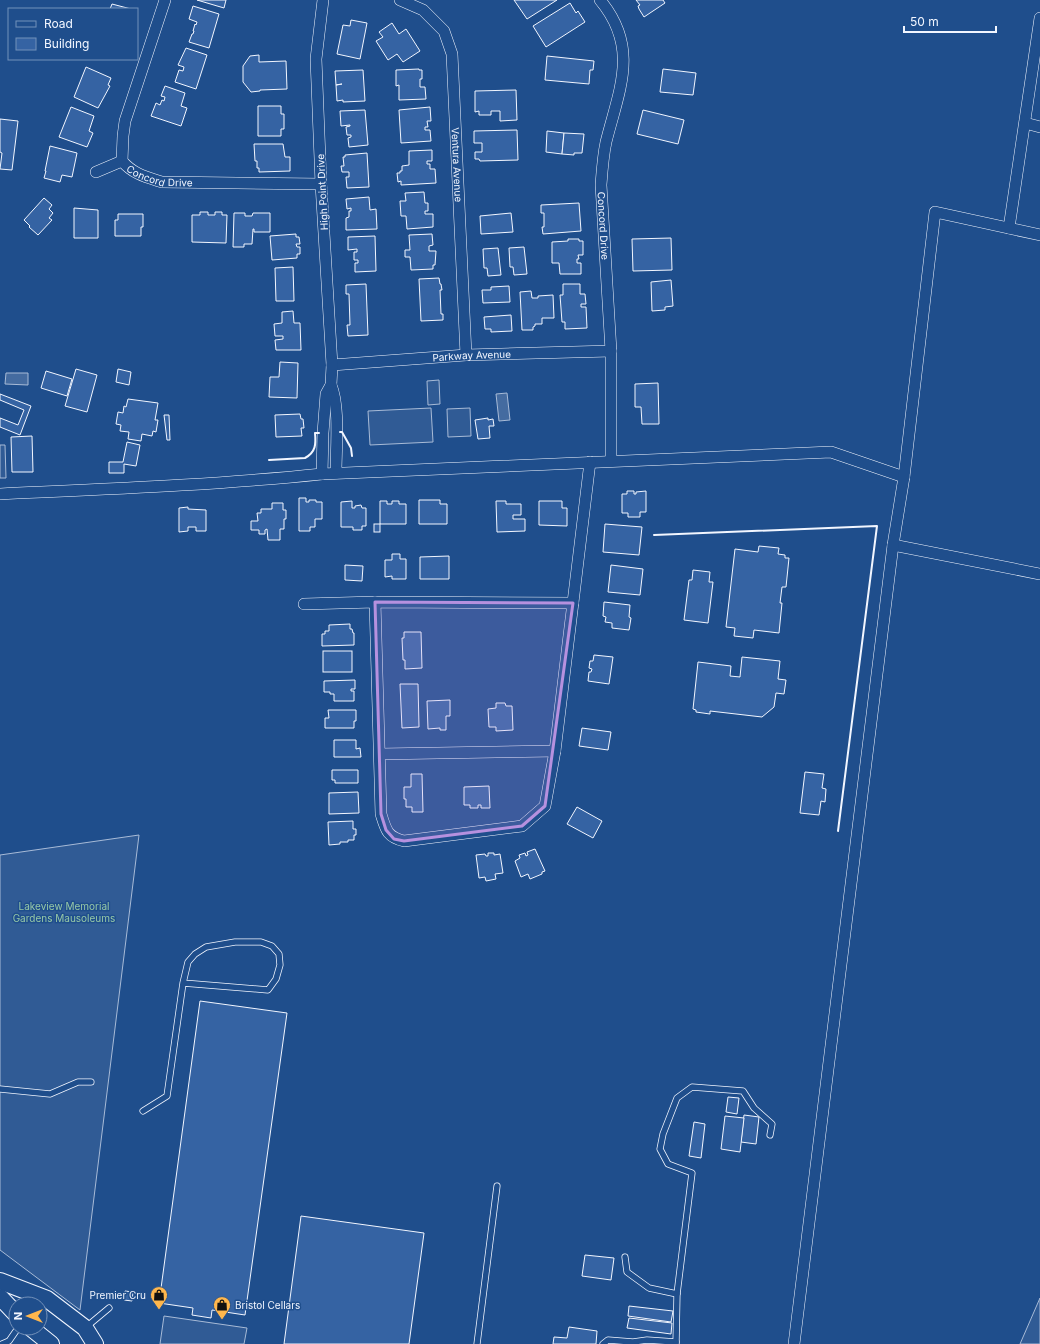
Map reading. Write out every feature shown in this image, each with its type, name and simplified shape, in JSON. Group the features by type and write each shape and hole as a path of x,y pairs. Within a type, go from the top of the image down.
{"main road":[{"path":"0,1281 39,1296"},
{"path":"0,1297 8,1306"},
{"path":"48,1300 85,1328 95,1344"},
{"path":"82,1344 85,1328"},
{"path":"41,1336 51,1344"}],"street":[{"name":"Concord Drive","path":"165,0 125,121 122,162 128,168 142,176 162,182 321,184"},
{"name":"High Point Drive","path":"322,474 322,433 326,394 331,385 332,365 321,184 316,59 323,0"},
{"name":"Ventura Avenue","path":"400,0 423,10 444,31 452,54 466,355"},
{"name":"Concord Drive","path":"600,0 614,19 623,49 624,65 622,82 603,161 601,185 610,350 611,461"},
{"path":"1009,228 1040,18"},
{"path":"1025,123 1040,127"},
{"path":"96,172 122,162"},
{"path":"794,1344 893,545 904,477 935,212 1040,235"},
{"name":"Parkway Avenue","path":"332,365 466,355 610,350"},
{"name":"High Point Drive","path":"331,385 335,393 336,408 336,473"},
{"path":"0,494 188,485 267,480 336,473 831,452 904,477"},
{"path":"375,602 381,814 386,830 394,839 404,841 522,826 545,806 555,751 590,462"},
{"path":"893,545 1040,574"},
{"path":"304,604 375,602 573,603"},
{"path":"380,754 555,751"}],"lane":[{"path":"143,1111 167,1096 183,983 188,962 195,954 206,947 235,942 261,942 272,946 279,954 280,966 276,979 268,990 183,983"},
{"path":"0,1090 50,1094 78,1082 91,1082"},
{"path":"603,1344 608,1340 633,1342 647,1340 676,1343 677,1294 692,1173 668,1164 660,1149 663,1134 677,1098 692,1087 743,1091 754,1108 772,1124 770,1135"},
{"path":"477,1344 497,1186"},
{"path":"626,1257 627,1272 649,1288 677,1294"},
{"path":"85,1328 109,1308"},
{"path":"2,1344 9,1341 12,1336"}],"highlighted area":[{"path":"375,602 573,603 545,806 522,826 404,841 394,839 386,830 381,814"}],"shaded area":[{"path":"6,373 28,373 28,385 5,384"},
{"path":"439,380 440,404 428,405 427,381"},
{"path":"507,393 510,420 499,421 496,394"},
{"path":"431,408 433,442 370,445 368,411"},
{"path":"470,408 471,436 448,437 447,409"},
{"path":"0,445 5,445 6,478 0,478"},
{"name":"Lakeview Memorial Gardens Mausoleums","path":"139,835 80,1310 0,1250 0,855"},
{"path":"1040,1298 1040,1344 1020,1344"},
{"path":"164,1316 247,1328 244,1344 160,1344"}],"building":[{"path":"197,0 226,0 224,8"},
{"path":"514,0 557,0 527,19"},
{"path":"636,0 663,0 665,3 644,17 638,6 640,5"},
{"path":"570,3 576,13 578,11 585,22 546,47 533,26"},
{"path":"112,4 127,8 110,8"},
{"path":"193,6 219,14 209,48 189,42 197,22 189,19"},
{"path":"351,20 367,23 360,59 337,54 343,25 350,26"},
{"path":"392,23 399,34 406,29 420,51 403,62 397,54 388,60 376,41 383,37 379,32"},
{"path":"186,48 207,55 196,89 175,82 179,70 183,71 184,67 178,65"},
{"path":"259,55 259,62 286,61 287,89 260,90 251,92 243,82 243,66 250,56"},
{"path":"547,56 594,61 593,70 590,70 589,84 545,80"},
{"path":"86,67 111,78 108,85 110,86 98,108 74,97"},
{"path":"663,69 696,73 693,95 660,92"},
{"path":"363,70 365,101 337,101 335,71"},
{"path":"396,70 422,70 420,87 425,87 426,99 399,100 399,85 396,86"},
{"path":"165,86 185,93 181,106 187,108 181,126 151,116 156,103 160,105 162,100 164,101 165,97 161,96"},
{"path":"516,90 517,120 500,121 500,111 491,111 491,115 479,115 479,111 475,112 475,91"},
{"path":"258,106 281,106 281,114 284,114 284,129 281,129 281,136 258,136"},
{"path":"71,107 94,116 89,131 93,133 87,147 59,137"},
{"path":"430,107 431,121 427,121 428,127 425,127 425,130 430,130 431,141 401,143 399,110"},
{"path":"365,110 368,145 349,147 348,138 351,137 351,135 347,135 346,127 350,125 341,126 340,111"},
{"path":"643,110 684,120 678,144 637,134"},
{"path":"0,119 18,121 12,170 0,169 2,153 0,152"},
{"path":"517,130 518,160 480,161 479,159 475,159 475,152 482,152 482,143 474,143 474,131"},
{"path":"547,131 564,133 562,154 546,152"},
{"path":"564,133 584,134 582,153 574,153 574,155 562,154"},
{"path":"254,144 283,144 285,157 290,157 290,171 259,172 259,168 257,168 257,161 255,161"},
{"path":"50,146 77,153 72,177 62,175 60,182 44,178"},
{"path":"432,150 432,161 427,161 427,164 430,164 430,169 435,169 436,183 401,185 401,181 398,182 397,173 402,171 402,166 409,165 409,151"},
{"path":"367,153 369,187 347,188 346,177 349,177 349,172 342,172 341,166 344,166 343,157 345,157 345,155"},
{"path":"424,192 425,203 428,203 428,211 425,211 425,214 433,214 433,227 407,229 406,216 401,216 400,201 406,201 405,193"},
{"path":"369,197 370,210 376,209 377,229 346,230 346,218 349,217 349,211 351,211 351,208 347,209 346,199"},
{"path":"44,198 52,205 49,209 53,213 49,218 52,220 38,235 24,220"},
{"path":"579,203 581,231 543,234 542,227 544,227 544,213 541,213 541,205"},
{"path":"74,208 98,210 98,238 74,238"},
{"path":"200,212 208,212 208,215 215,215 215,212 222,212 222,215 227,215 226,243 192,242 192,215 200,215"},
{"path":"234,213 245,213 245,216 252,216 253,213 270,213 270,232 254,232 253,229 252,244 244,244 244,247 233,247"},
{"path":"511,213 513,232 481,234 480,216"},
{"path":"118,214 143,214 141,236 115,236 115,220 118,220"},
{"path":"296,234 296,237 299,237 300,244 296,244 297,247 300,247 300,254 297,254 297,258 272,260 270,236"},
{"path":"432,234 433,245 429,246 429,251 436,251 435,265 433,265 433,269 411,270 410,257 405,257 405,250 410,250 409,235"},
{"path":"375,236 376,271 355,272 355,263 358,263 358,260 354,260 354,252 357,252 357,249 348,250 348,237"},
{"path":"671,238 672,270 633,271 632,239"},
{"path":"568,239 579,239 579,241 583,241 583,255 578,255 579,259 577,259 577,263 581,263 581,274 560,274 559,263 552,263 552,242 568,241"},
{"path":"524,247 527,274 514,275 513,267 510,267 509,248"},
{"path":"498,248 501,275 488,276 487,268 484,268 483,249"},
{"path":"293,267 294,301 276,301 275,268"},
{"path":"439,278 442,290 440,290 441,314 443,314 443,320 421,321 419,279"},
{"path":"671,280 673,306 665,307 665,310 652,311 651,282"},
{"path":"366,284 368,335 348,336 347,325 350,325 349,294 346,294 346,285"},
{"path":"563,284 580,284 580,294 585,294 586,304 581,304 581,307 586,307 587,328 565,329 565,322 562,322 560,295 563,295"},
{"path":"509,286 510,302 483,303 482,290 491,290 491,287"},
{"path":"531,291 532,298 553,295 554,318 542,318 542,324 535,324 533,330 522,330 520,292"},
{"path":"293,311 294,323 300,323 301,350 276,350 275,340 283,339 283,336 275,336 274,324 282,323 282,312"},
{"path":"511,315 512,331 491,332 491,329 485,329 484,317"},
{"path":"280,362 298,363 297,398 269,397 270,377 279,377"},
{"path":"76,369 97,375 87,412 65,406"},
{"path":"118,369 131,372 129,385 116,382"},
{"path":"46,371 72,379 67,396 41,388"},
{"path":"658,383 659,424 642,424 641,407 635,407 635,384"},
{"path":"0,394 31,406 20,435 0,427 0,418 18,425 24,410 0,400"},
{"path":"128,399 158,403 155,420 158,420 156,432 153,431 152,436 142,434 141,441 128,439 129,432 120,431 121,425 116,424 118,412 123,413 124,406 126,407"},
{"path":"300,414 301,419 303,419 304,428 301,428 302,436 276,437 275,415"},
{"path":"164,415 169,415 170,440 167,440"},
{"path":"488,418 488,420 493,419 494,426 489,426 490,438 478,439 475,420"},
{"path":"32,436 33,472 12,472 11,437"},
{"path":"127,442 140,445 136,466 124,464 124,473 109,473 109,462 123,462"},
{"path":"627,491 634,491 634,494 636,494 636,492 646,491 646,512 640,512 640,517 628,517 628,513 622,513 622,494 627,494"},
{"path":"299,498 306,498 306,502 309,502 309,500 316,500 316,502 322,502 322,519 315,519 315,527 310,527 310,531 299,531"},
{"path":"419,500 440,500 440,504 447,504 447,524 419,524"},
{"path":"352,501 352,508 361,505 362,508 366,508 366,526 362,526 362,530 353,530 353,527 341,527 341,502"},
{"path":"380,501 387,501 387,504 392,504 392,501 399,501 399,504 406,504 406,524 380,524"},
{"path":"496,501 506,501 506,504 521,504 521,515 513,515 513,519 525,519 525,531 497,532"},
{"path":"539,501 562,501 562,508 567,508 567,526 539,525"},
{"path":"272,503 283,503 283,510 286,510 284,529 280,529 280,540 268,540 267,529 265,530 265,534 259,534 259,530 251,530 251,521 258,521 257,513 261,513 261,509 272,509"},
{"path":"188,507 188,509 206,510 206,531 196,531 196,527 188,527 188,531 179,532 179,508"},
{"path":"374,524 380,524 380,532 374,532"},
{"path":"605,524 642,527 639,555 603,552"},
{"path":"759,546 779,548 778,554 785,555 785,558 789,558 786,587 782,587 779,633 754,630 753,638 734,636 735,628 726,627 735,549 758,552"},
{"path":"392,554 400,554 400,559 406,559 406,579 392,579 392,576 385,577 385,560 392,560"},
{"path":"449,556 449,579 420,579 420,557"},
{"path":"345,565 363,566 362,581 345,580"},
{"path":"611,565 643,569 640,595 608,592"},
{"path":"693,570 710,572 709,582 713,582 708,623 684,620 689,580 692,580"},
{"path":"604,602 630,605 629,617 631,618 629,630 612,628 612,623 605,622 606,617 603,616"},
{"path":"350,624 350,629 352,629 354,633 354,645 322,646 322,634 325,634 325,631 329,631 329,625"},
{"path":"404,632 421,632 422,668 405,669 402,638 404,638"},
{"path":"323,651 352,651 352,672 323,672"},
{"path":"594,655 613,657 609,684 588,681 589,672 591,672 592,669 589,668 590,661 593,661"},
{"path":"742,657 780,661 778,679 786,680 784,694 776,693 774,707 762,717 710,711 710,714 696,712 696,710 693,709 698,662 731,666 730,676 740,677"},
{"path":"355,680 355,689 351,689 351,691 354,691 354,701 334,701 334,694 324,692 324,681"},
{"path":"400,684 418,684 419,727 402,728"},
{"path":"450,700 450,716 446,716 446,730 440,730 440,728 428,729 427,701"},
{"path":"496,703 505,703 506,706 512,706 513,730 496,731 496,727 489,727 488,709 496,708"},
{"path":"328,710 356,710 356,721 354,721 354,728 325,728 325,718 329,718"},
{"path":"582,728 611,732 608,750 579,746"},
{"path":"334,740 356,740 356,749 360,748 361,757 334,757"},
{"path":"332,770 358,770 358,783 335,783 335,780 332,780"},
{"path":"805,772 824,774 822,788 826,789 825,802 821,801 819,815 800,813"},
{"path":"411,774 422,774 423,812 412,812 412,807 406,807 404,787 411,787"},
{"path":"489,786 490,808 481,808 481,805 478,805 478,808 470,808 470,805 464,805 464,787"},
{"path":"358,792 359,813 329,814 329,793"},
{"path":"577,807 602,821 593,838 567,824"},
{"path":"353,821 353,829 356,829 354,840 329,845 328,822"},
{"path":"535,849 545,871 542,872 542,874 530,879 528,874 521,877 515,861 520,858 519,855 525,853 526,856 528,855 527,852"},
{"path":"488,853 494,853 494,855 500,854 503,873 495,874 496,879 486,881 485,877 479,878 476,855 485,854 488,856"},
{"path":"200,1001 287,1013 245,1315 212,1310 211,1318 192,1315 193,1308 159,1303"},
{"path":"728,1097 739,1098 737,1114 726,1112"},
{"path":"744,1115 759,1117 756,1144 741,1142"},
{"path":"725,1116 744,1118 740,1152 721,1149"},
{"path":"694,1122 705,1124 701,1158 689,1156"},
{"path":"301,1216 424,1233 409,1344 284,1344"},
{"path":"585,1255 614,1258 611,1280 582,1276"},
{"path":"125,1291 133,1292 132,1301 124,1300"},
{"path":"629,1306 673,1311 671,1322 628,1316"},
{"path":"629,1318 672,1323 671,1334 627,1328"},
{"path":"569,1327 597,1331 596,1344 553,1344 554,1337 567,1338"}],"wall":[{"path":"340,432 342,432 351,448 352,456"},
{"path":"269,460 305,458 309,456 314,447 315,433 319,433"},
{"path":"654,535 877,526 838,831"}],"place":[{"name":"Premier Cru","path":"159,1310"},
{"name":"Bristol Cellars","path":"222,1320"}]}
